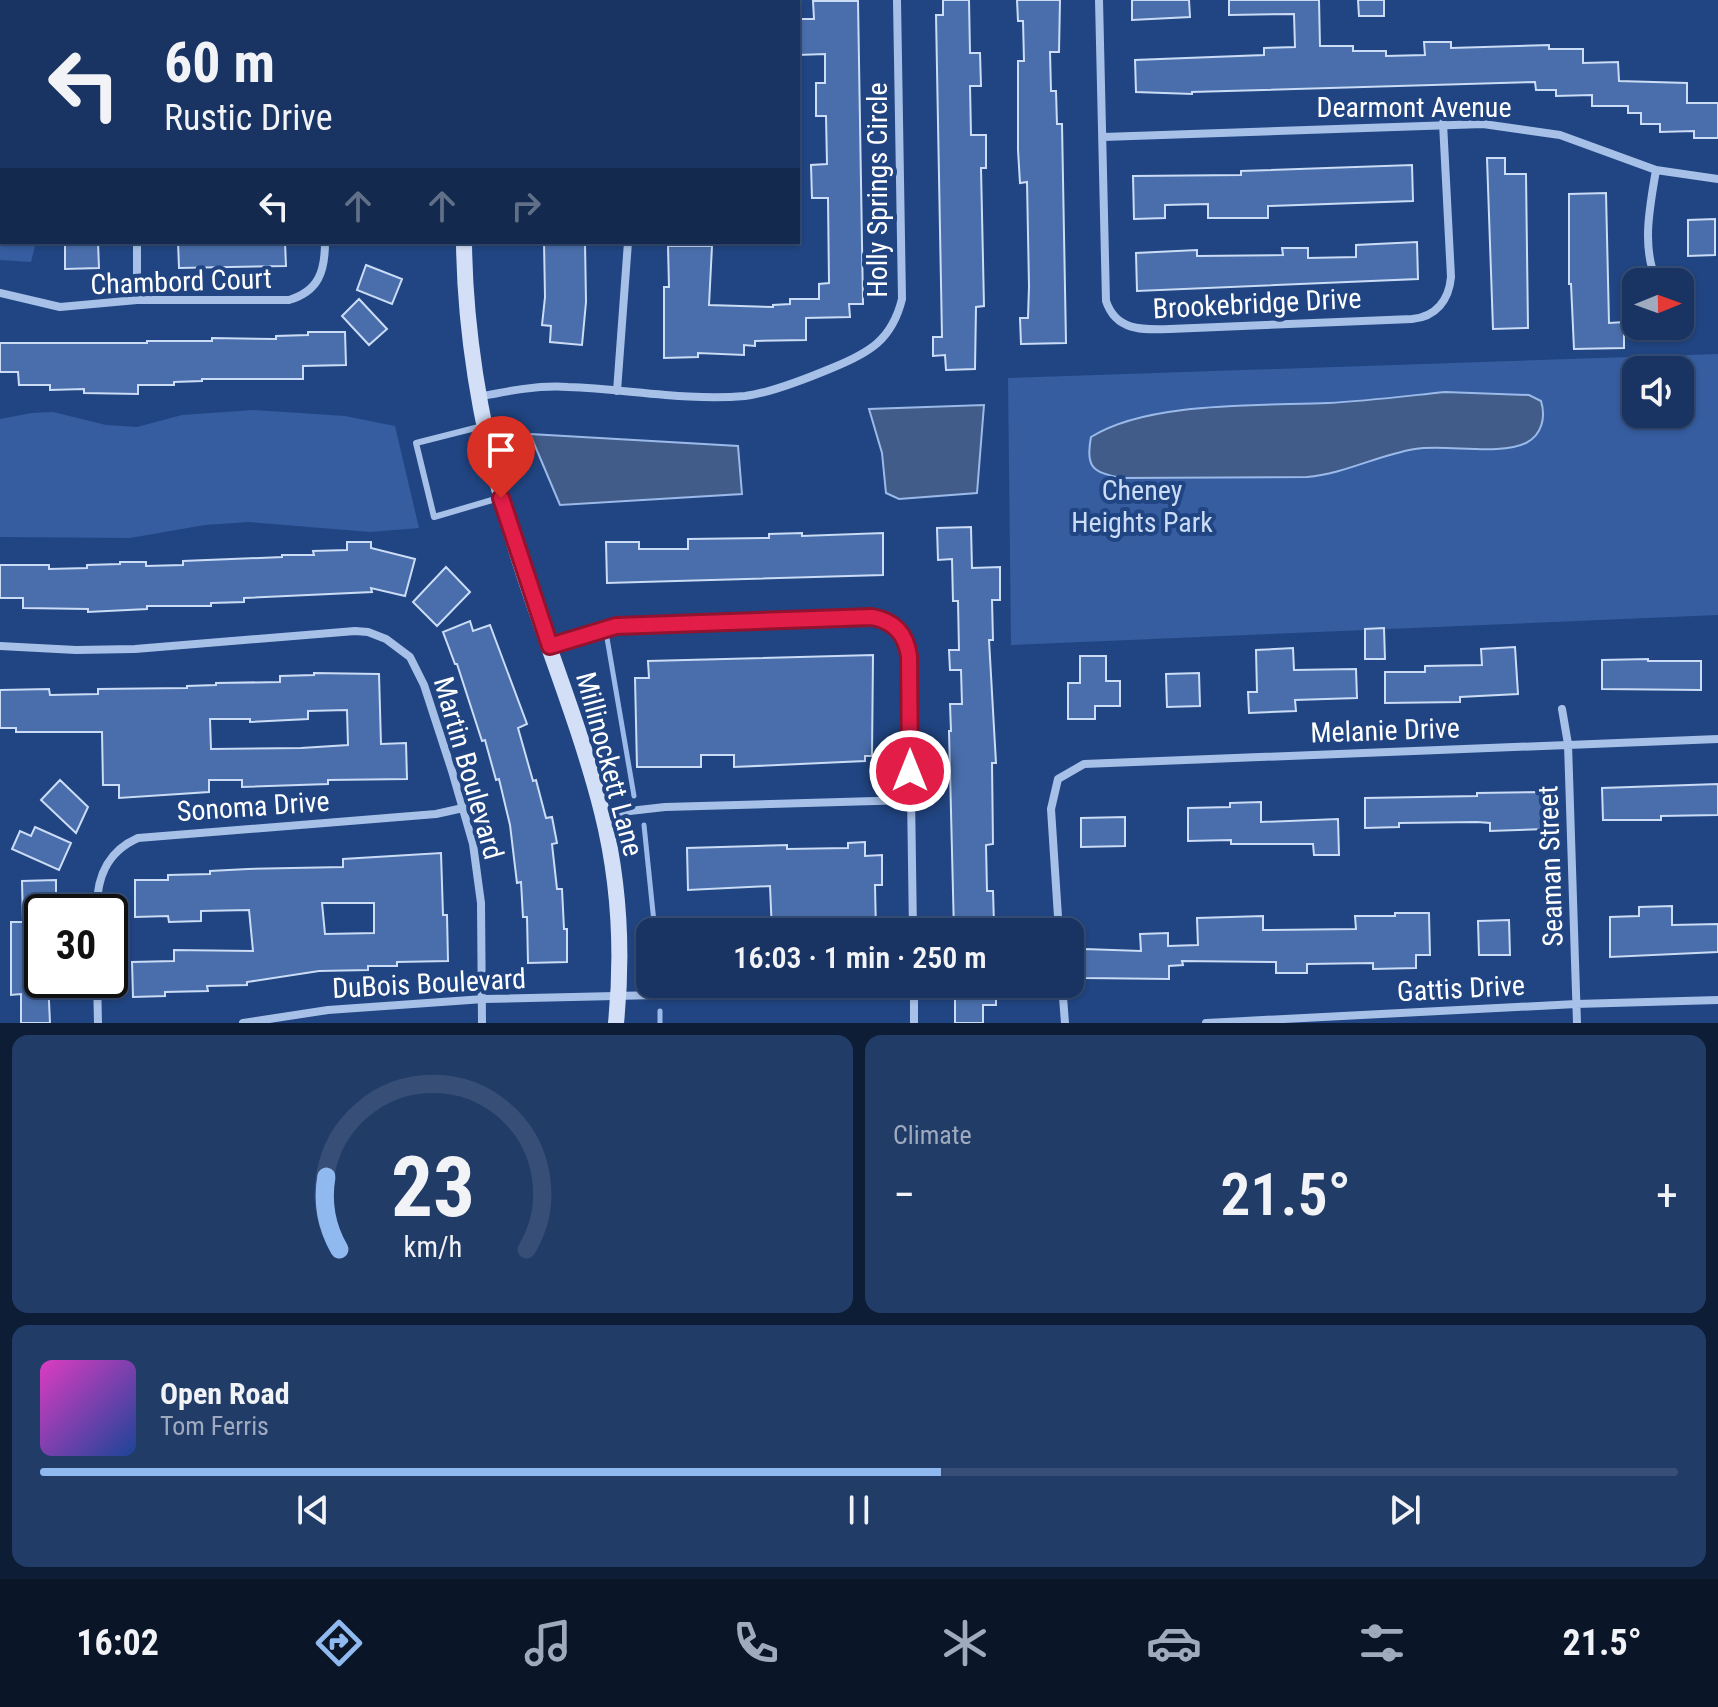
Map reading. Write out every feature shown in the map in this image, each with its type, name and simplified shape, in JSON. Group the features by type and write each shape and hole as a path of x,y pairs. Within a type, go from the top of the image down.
{"street":[{"name":"Holly Springs Circle","path":"477,398 528,387 567,386 701,398 748,395 816,375 862,356 884,336 899,310 903,281 897,0"},
{"name":"Brookebridge Drive","path":"1099,0 1106,301 1114,317 1131,328 1412,319 1430,314 1447,296 1451,277 1443,123"},
{"name":"Dearmont Avenue","path":"1103,137 1443,123 1515,127 1560,135 1656,170 1718,179"},
{"path":"1653,268 1648,217 1656,170"},
{"path":"137,244 137,300"},
{"name":"Chambord Court","path":"0,293 60,307 137,300 289,300 306,293 319,279 325,259 325,244"},
{"name":"Millinockett Lane","path":"464,244 464,275 477,398 483,426 501,498 602,814 619,935 616,1023"},
{"path":"617,391 628,244"},
{"path":"550,646 616,626 872,617 891,623 899,629 908,646 913,918"},
{"name":"Martin Boulevard","path":"0,646 135,649 355,631 376,634 403,650 417,668 473,844 481,903 482,1023"},
{"name":"Seaman Street","path":"1562,709 1568,744 1577,1023"},
{"name":"Melanie Drive","path":"1058,918 1051,809 1058,779 1084,764 1718,739"},
{"path":"602,814 665,807 910,800"},
{"name":"Sonoma Drive","path":"96,894 107,861 126,843 138,838 436,814 463,808"},
{"name":"DuBois Boulevard","path":"243,1023 364,1007 484,999 636,996"},
{"path":"97,998 98,1023"},
{"path":"914,998 914,1023"},
{"path":"1063,998 1065,1023"},
{"name":"Gattis Drive","path":"1206,1023 1718,1000"}],"lane":[{"path":"483,426 416,443 430,502 434,517 501,498"}],"green space":[{"path":"0,244 36,244 31,262 0,260"},
{"name":"Cheney Heights Park","path":"1718,354 1718,615 1011,645 1008,378 1622,357 1622,428 1694,428 1694,356 1659,356"},
{"path":"253,410 345,416 395,426 419,528 370,532 249,522 205,525 130,538 0,537 0,419 53,412 106,425 137,427 182,415"}],"shaded area":[{"path":"1445,392 1529,395 1541,401 1541,425 1531,440 1515,447 1415,449 1307,477 1121,478 1098,471 1090,462 1091,437 1115,425 1173,411 1343,402"},
{"path":"984,405 977,493 899,499 886,493 882,453 869,409"},
{"path":"530,434 738,446 742,494 560,505"}],"building":[{"path":"943,0 969,0 970,53 980,53 981,86 970,86 971,135 986,135 986,168 981,168 984,306 976,307 975,369 946,370 945,355 933,356 933,337 942,337 936,15 943,15"},
{"path":"1017,0 1060,0 1059,52 1050,52 1051,91 1056,91 1057,124 1062,124 1066,343 1021,344 1020,318 1028,318 1029,286 1027,182 1020,183 1018,150 1018,61 1024,61 1023,21 1018,21"},
{"path":"1132,0 1189,0 1190,17 1132,20"},
{"path":"1229,0 1319,0 1320,46 1353,46 1353,51 1386,51 1386,56 1425,55 1424,42 1451,42 1451,48 1549,45 1549,49 1583,49 1583,63 1618,62 1619,81 1687,83 1687,103 1718,103 1718,138 1694,138 1694,131 1660,132 1660,124 1641,124 1641,113 1628,113 1628,106 1592,106 1592,95 1556,96 1556,90 1536,90 1535,82 1192,94 1136,92 1135,60 1264,55 1264,48 1295,47 1294,14 1229,15"},
{"path":"1358,0 1384,0 1384,16 1359,16"},
{"path":"813,1 858,1 863,304 849,304 850,317 806,318 806,340 755,341 755,346 744,345 744,355 698,353 698,357 664,358 664,287 669,287 668,246 712,246 709,305 773,307 790,304 790,299 819,299 819,284 829,283 828,198 812,198 811,165 827,164 826,116 816,116 816,83 825,83 825,54 800,55 800,19 814,19"},
{"path":"1487,158 1505,158 1505,174 1526,174 1528,328 1493,329"},
{"path":"1412,165 1413,201 1268,206 1268,218 1208,218 1208,204 1165,205 1165,218 1134,219 1133,176 1241,175 1241,171"},
{"path":"1606,193 1609,323 1622,322 1624,348 1574,349 1569,284 1569,194"},
{"path":"1715,219 1715,255 1688,256 1688,220"},
{"path":"1417,242 1418,279 1137,291 1136,253 1197,250 1197,256 1283,255 1282,248 1308,248 1308,258 1356,257 1356,245"},
{"path":"65,244 98,244 99,268 65,269"},
{"path":"178,244 285,244 286,266 179,268"},
{"path":"544,244 585,244 586,302 582,345 550,342 551,326 542,325"},
{"path":"366,265 402,279 392,304 357,290"},
{"path":"359,299 387,329 369,345 342,316"},
{"path":"308,332 345,332 346,365 303,366 303,379 202,379 174,382 174,385 138,385 138,394 84,393 84,389 50,390 50,385 19,385 18,372 0,372 0,343 276,339 276,336 308,335"},
{"path":"971,527 972,568 1000,567 1000,600 992,600 993,640 989,640 996,763 992,763 993,844 986,845 987,891 993,891 994,918 954,918 949,731 950,704 962,704 961,670 950,670 949,650 959,650 958,601 953,601 952,559 938,560 937,528"},
{"path":"802,533 802,536 883,533 883,575 607,583 606,542 639,542 639,549 688,549 688,539 769,538 769,534"},
{"path":"347,542 371,542 371,548 415,559 405,596 371,588 372,592 244,598 244,602 211,603 211,606 147,606 147,609 88,612 88,609 23,608 23,598 0,598 0,565 49,565 49,569 87,568 87,565 120,562 146,562 146,566 183,565 183,561 314,555 313,551 347,550"},
{"path":"446,567 470,592 437,626 413,602"},
{"path":"470,621 473,631 490,625 527,724 518,728 546,818 552,817 557,843 552,844 557,889 562,889 567,962 528,963 527,917 523,917 521,882 517,883 510,825 499,779 496,780 485,740 482,741 457,664 443,632"},
{"path":"1384,628 1385,659 1365,659 1365,629"},
{"path":"1515,647 1518,694 1460,697 1460,702 1385,703 1385,672 1425,672 1425,666 1482,665 1481,649"},
{"path":"1293,648 1294,670 1356,669 1357,698 1295,700 1296,711 1249,713 1248,692 1257,692 1256,650"},
{"path":"873,655 872,756 865,756 865,761 734,767 734,755 701,755 701,767 637,767 635,678 649,678 648,661"},
{"path":"1080,656 1106,656 1106,681 1120,681 1120,706 1095,706 1095,719 1068,719 1068,683 1080,683"},
{"path":"1602,660 1701,661 1701,690 1602,689"},
{"path":"1199,673 1200,706 1167,707 1166,674"},
{"path":"379,674 381,744 406,743 407,779 328,780 328,784 242,787 242,780 209,780 209,792 119,798 119,785 103,785 102,732 16,732 16,728 0,728 0,690 49,689 50,695 98,694 98,689 187,688 216,683 280,682 280,676","holes":["347,710 348,745 211,749 210,719 250,719 250,722 308,719 308,711"]},
{"path":"60,780 88,807 76,833 41,800"},
{"path":"1718,784 1718,815 1661,816 1661,820 1603,820 1602,788"},
{"path":"1544,792 1545,829 1490,831 1490,823 1477,822 1399,823 1399,827 1365,828 1365,798"},
{"path":"1261,802 1261,822 1338,819 1339,855 1314,855 1313,844 1188,841 1188,808 1230,807 1230,803"},
{"path":"1125,817 1125,846 1081,847 1081,818"},
{"path":"35,827 71,843 59,870 12,849 20,831 31,836"},
{"path":"865,842 865,856 882,855 882,885 875,885 876,918 771,918 770,886 688,890 687,848 787,845 787,849 848,848 848,843"},
{"path":"441,853 448,961 397,962 397,966 368,966 368,970 319,971 247,982 247,985 207,986 208,991 165,992 165,996 133,997 132,962 174,961 174,950 253,951 249,910 201,911 201,921 169,922 168,916 135,917 135,880 168,880 168,875 210,874 210,871 343,867 343,859","holes":["322,903 374,903 374,933 325,934"]},
{"path":"56,880 56,894 24,894 24,998 49,998 50,1023 21,1023 21,994 11,995 11,922 23,922 22,881"},
{"path":"1672,906 1672,925 1718,924 1718,952 1610,957 1610,917 1639,916 1639,907"},
{"path":"1395,913 1429,913 1430,955 1416,955 1416,968 1373,969 1373,963 1307,964 1307,973 1276,973 1276,962 1182,961 1183,965 1169,966 1169,979 1085,978 1085,949 1141,951 1140,934 1168,933 1168,946 1198,945 1197,918 1263,916 1263,930 1356,929 1355,916 1395,916"},
{"path":"1509,920 1510,955 1479,955 1478,921"},
{"path":"955,998 996,998 996,1005 983,1005 983,1023 955,1023"}],"waterway":[{"path":"607,638 634,796"},
{"path":"644,825 654,918"},
{"path":"660,1011 660,1023"}],"route":[{"path":"501,498 550,646 616,626 657,623 872,617 891,623 899,629 908,646 910,771"}]}
